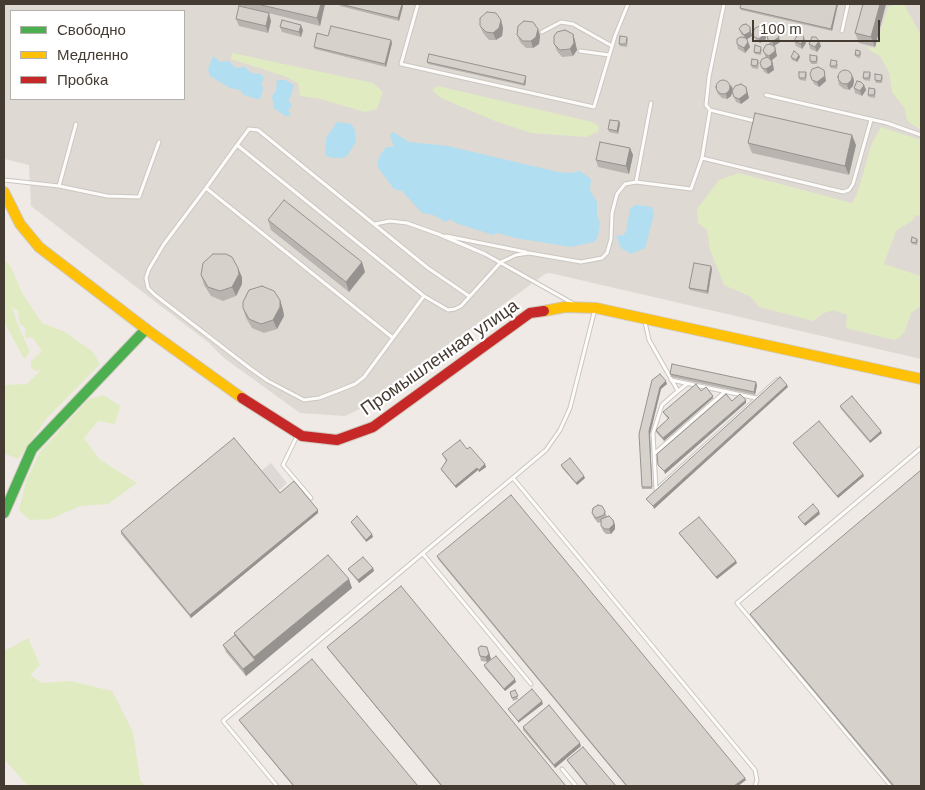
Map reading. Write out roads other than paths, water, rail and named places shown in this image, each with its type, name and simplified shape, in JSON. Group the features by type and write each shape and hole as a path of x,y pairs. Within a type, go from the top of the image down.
{"street":[{"name":"Промышленная улица","path":"4,192 20,224 39,247 146,329 261,411 298,434 337,440 373,428 530,313 544,309 596,308 921,379"},
{"path":"4,513 32,449 146,329"}],"lane":[{"path":"418,4 402,64 594,107 612,46 628,4"},
{"path":"724,4 709,77 706,105 710,110 755,121"},
{"path":"842,31 848,4"},
{"path":"542,32 561,22 573,24 612,46"},
{"path":"580,51 610,55"},
{"path":"766,95 887,123 921,135"},
{"path":"636,182 651,103"},
{"path":"438,234 581,262 602,258 607,253 611,239 612,213 617,194 625,184 636,182 691,189 702,158 710,110"},
{"path":"702,158 843,192 849,190 853,184 871,120"},
{"path":"59,186 76,124"},
{"path":"424,296 364,377 355,384 319,398 304,400 261,376 155,295 148,288 146,278 149,269 164,244 249,129 258,130 428,268 469,296"},
{"path":"4,180 59,186 106,196 139,196 159,142"},
{"path":"238,145 424,296 448,310 461,306 501,262 516,255 529,253"},
{"path":"206,188 393,338"},
{"path":"374,225 390,221 407,223 438,234 501,262 578,308"},
{"path":"277,786 223,721 546,450 560,430 570,408 596,308"},
{"path":"644,318 649,340 678,392"},
{"path":"671,380 757,398"},
{"path":"688,383 662,405 653,433 656,490 777,380"},
{"path":"654,454 726,391"},
{"path":"298,434 282,464 311,498"},
{"path":"891,786 737,602 921,448"},
{"path":"513,478 755,770 757,780 755,786"},
{"path":"423,553 531,684"},
{"path":"562,769 576,786"}],"water":[{"path":"213,56 220,62 229,61 235,68 245,67 251,73 261,74 264,78 261,84 263,88 261,98 257,99 244,95 240,90 230,88 210,76 208,69"},
{"path":"277,80 285,80 294,85 289,101 292,105 288,111 291,114 288,116 274,108 272,96 276,91"},
{"path":"337,122 351,124 355,130 356,142 347,156 332,158 325,155 326,138"},
{"path":"393,132 409,142 448,146 558,172 571,173 580,171 591,179 590,190 597,202 597,216 600,222 598,237 594,242 571,247 515,238 498,233 493,235 456,223 450,219 446,222 433,215 422,213 402,191 394,189 379,169 377,162 381,154 386,147 394,147 390,135"},
{"path":"635,205 652,207 654,214 645,248 631,254 621,248 616,236 623,235 626,232 630,209"}]}
